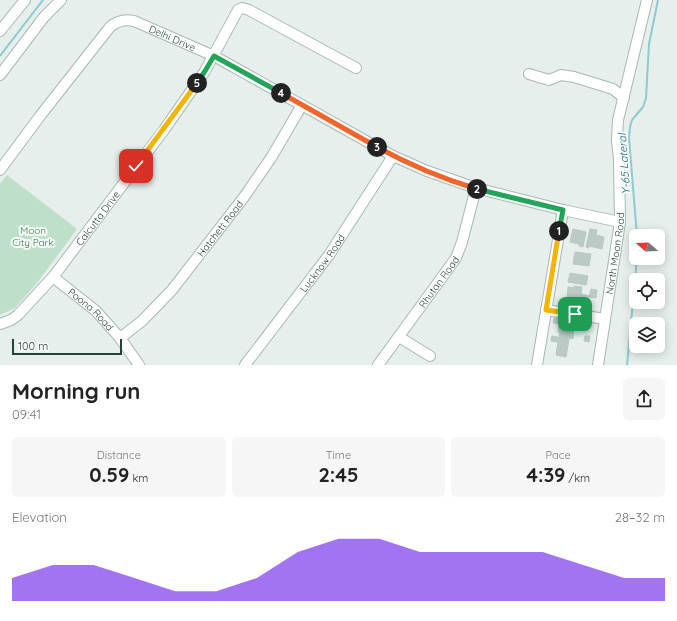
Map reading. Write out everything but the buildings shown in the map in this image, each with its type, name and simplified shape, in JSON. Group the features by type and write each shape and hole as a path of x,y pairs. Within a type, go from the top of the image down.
{"street":[{"path":"0,32 25,0"},
{"path":"0,75 44,17 61,0"},
{"name":"North Moon Road","path":"598,365 620,222 620,159 617,140 618,120 647,0"},
{"name":"Calcutta Drive","path":"0,324 11,320 18,315 53,277 164,130 205,71 236,12 242,8 246,8 356,68"},
{"name":"Delhi Drive","path":"0,170 40,116 104,36 106,31 113,24 127,20 134,21 214,56 394,156 427,171 476,188 563,210 620,222"},
{"path":"529,74 549,80 561,75 574,77 613,89 624,98"},
{"name":"Hatchett Road","path":"120,338 153,311 195,261 271,158 302,105"},
{"name":"Lucknow Road","path":"246,365 329,255 394,156"},
{"name":"Rhutan Road","path":"378,365 399,338 458,254 476,188"},
{"path":"537,365 563,210"},
{"name":"Poona Road","path":"53,277 96,311 120,338 139,365"},
{"path":"546,310 605,319"},
{"path":"399,338 430,356"}],"green space":[{"name":"Moon City Park","path":"7,175 77,229 37,283 15,308 0,315 0,184"}],"waterway":[{"path":"0,56 43,0"},
{"name":"Y-65 Lateral","path":"636,229 629,138 630,127 632,120 643,107 646,98 649,44 658,0"},
{"name":"Y-65 Lateral","path":"627,365 636,265"}],"route":[{"path":"136,166 164,130 214,56 394,156 427,171 464,185 563,210 546,310 575,314"}]}
